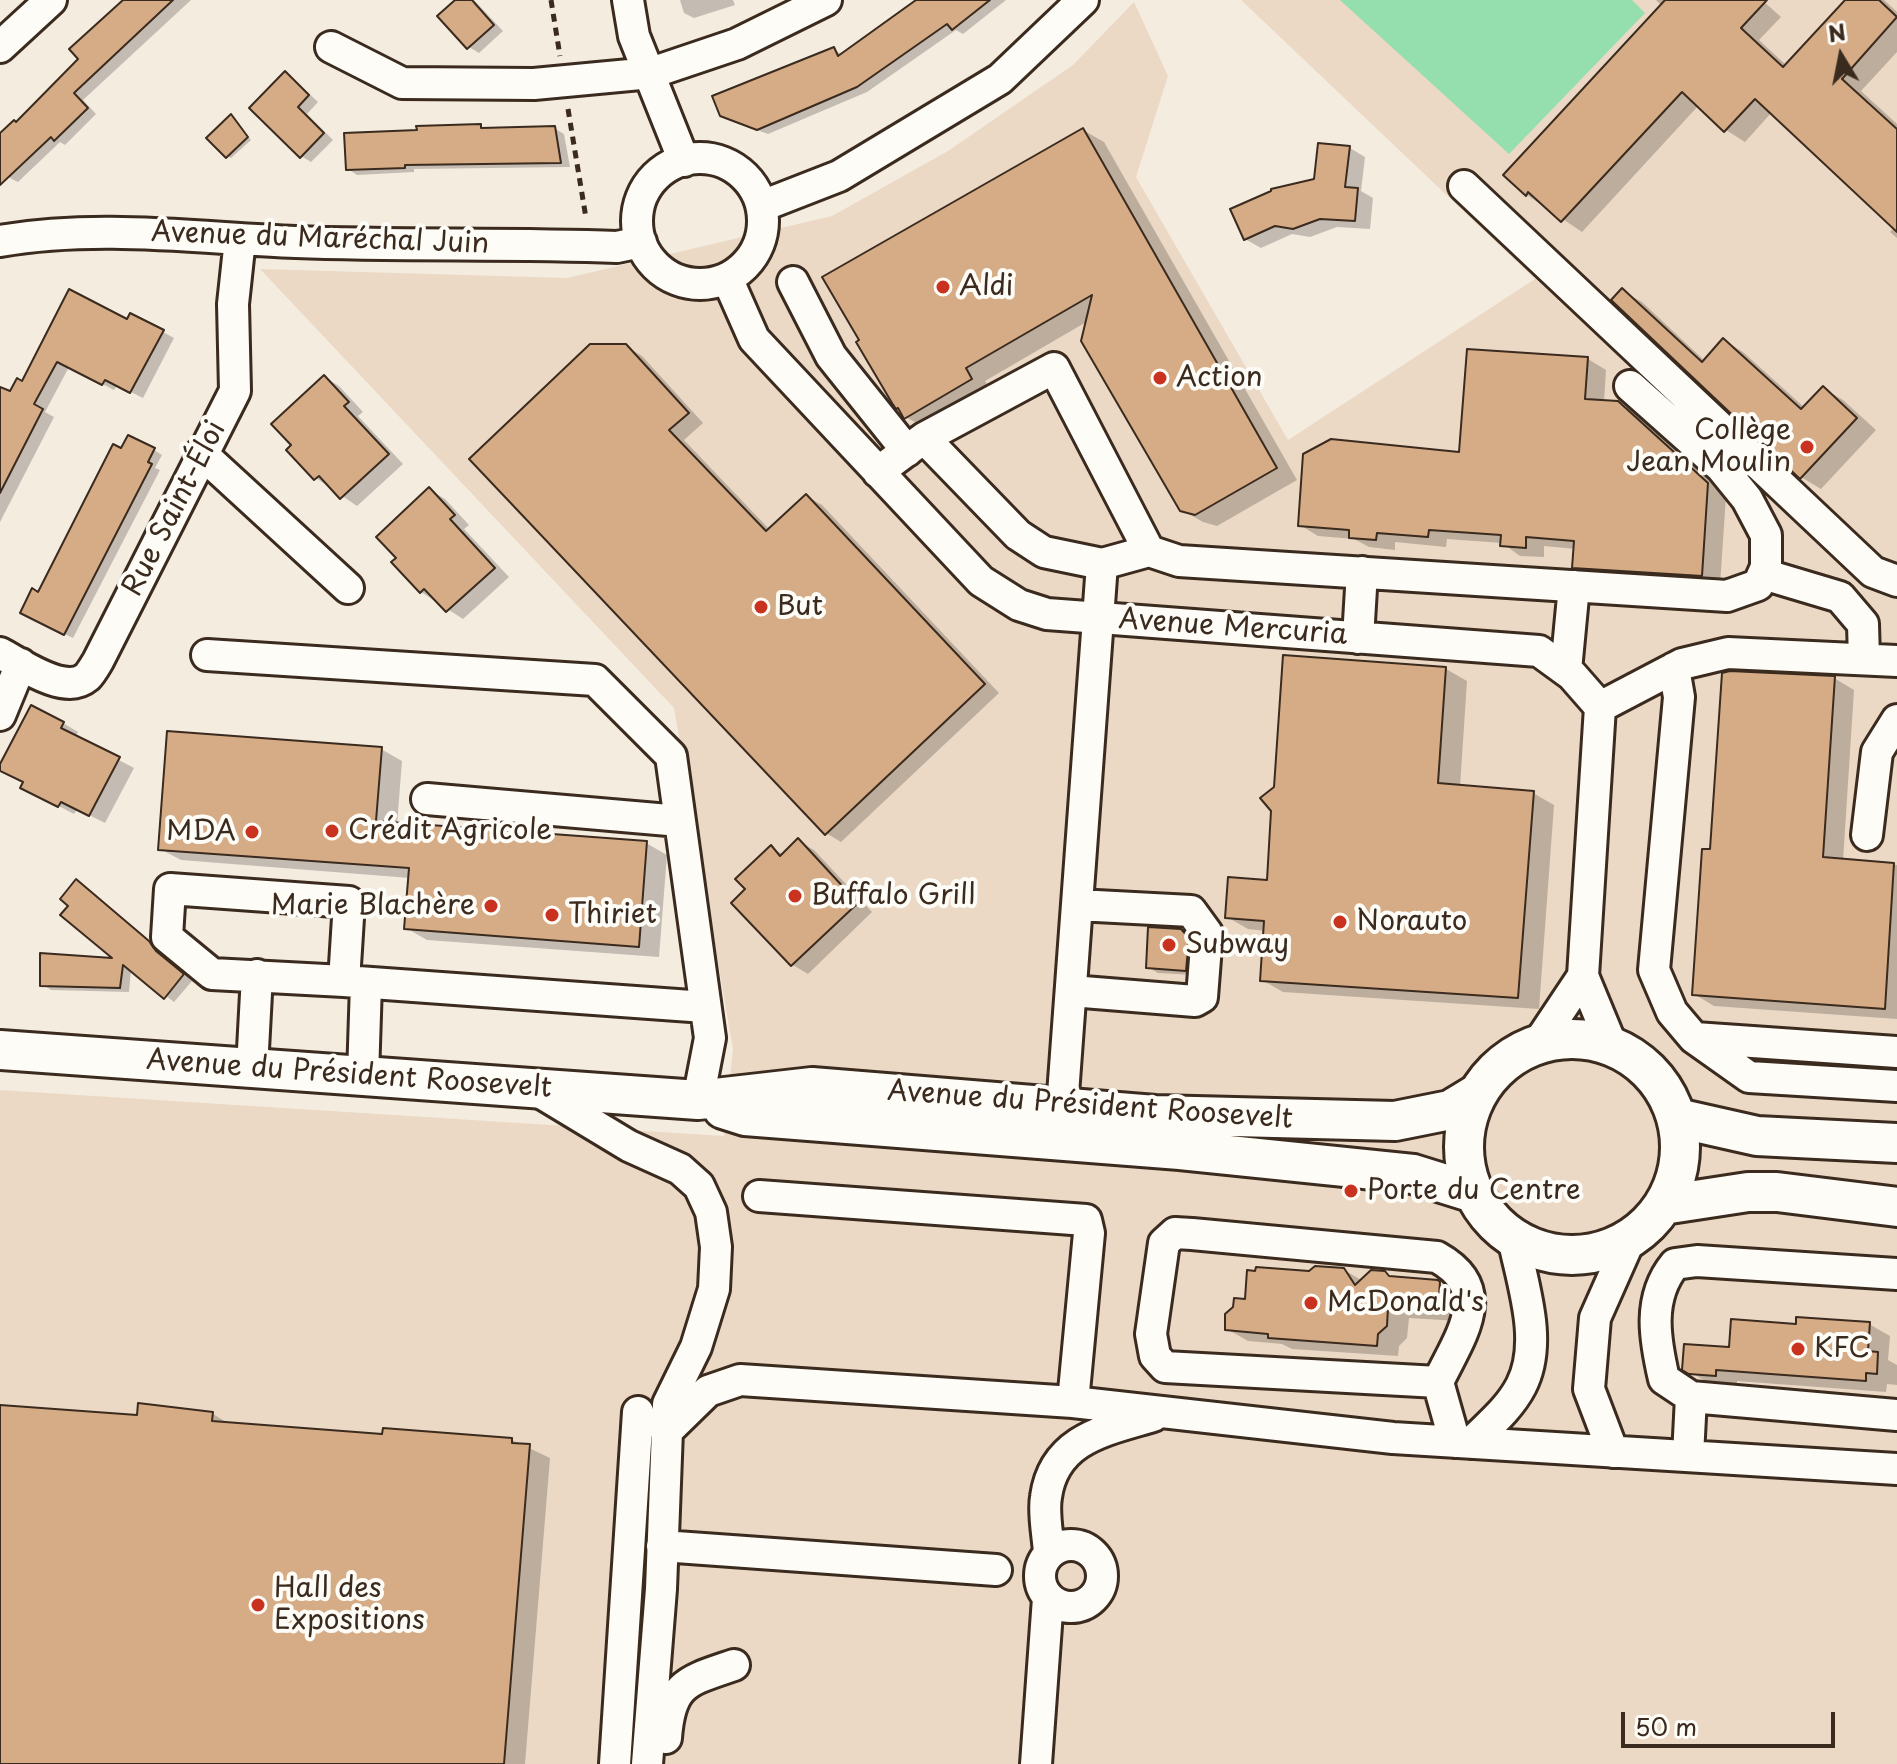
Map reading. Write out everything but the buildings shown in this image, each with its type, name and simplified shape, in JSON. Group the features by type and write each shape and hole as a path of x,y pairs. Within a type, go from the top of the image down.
{"main road":[{"path":"1579,1038 1612,1046 1641,1063 1663,1088 1677,1118 1679,1165 1673,1186 1663,1205 1631,1237 1603,1250 1572,1255 1542,1250 1513,1237 1491,1218 1474,1193 1467,1173 1464,1142 1470,1112 1478,1093 1497,1069 1521,1051 1549,1041 1579,1038"},
{"name":"Avenue du Président Roosevelt","path":"0,1050 698,1100 812,1087 1155,1115 1395,1121 1450,1110 1478,1093"},
{"name":"Avenue du Président Roosevelt","path":"698,1100 745,1116 1180,1150 1413,1174 1474,1193"},
{"path":"1677,1118 1757,1136 1897,1143"},
{"path":"1663,1205 1748,1192 1777,1192 1897,1207"}],"street":[{"path":"0,47 51,0"},
{"path":"628,0 634,36 684,161"},
{"path":"331,47 402,83 564,82 651,73 737,44 826,0"},
{"path":"762,206 839,176 1000,79 1083,0"},
{"path":"704,158 723,163 741,173 754,188 762,206 763,228 757,248 745,266 727,278 707,284 686,283 666,275 651,261 641,242 637,222 645,192 665,169 684,161 704,158"},
{"path":"1464,186 1873,572 1897,581"},
{"name":"Avenue du Maréchal Juin","path":"0,241 71,233 617,247 641,242"},
{"name":"Rue Saint-Éloi","path":"11,658 53,681 70,684 86,678 112,634 235,391 233,304 240,239"},
{"name":"Avenue Mercuria","path":"727,278 754,339 981,581 1019,605 1047,614 1539,651 1566,670 1600,707"},
{"path":"793,282 831,356 916,444 1018,535 1044,552 1102,564 1149,551 1179,561 1727,596 1758,585 1766,567 1766,535 1747,499 1721,467 1630,386"},
{"path":"878,472 916,444 1054,368 1149,551"},
{"path":"201,453 348,588"},
{"path":"1062,1108 1102,564"},
{"path":"1358,638 1362,572"},
{"path":"1763,574 1840,597 1887,655"},
{"path":"1566,670 1574,586"},
{"path":"1612,1046 1583,976 1600,707 1674,668 1728,653 1887,655"},
{"path":"207,655 595,680 671,756 710,1038 698,1100"},
{"path":"0,715 11,658"},
{"path":"1674,668 1679,697 1654,970 1672,1012 1694,1038 1749,1077 1897,1086"},
{"path":"1867,835 1877,752 1897,720"},
{"path":"427,799 680,821"},
{"path":"363,1076 355,982 349,902 170,889 167,937 212,974 257,975 355,982 705,1007"},
{"path":"1071,991 1195,1001 1202,997 1207,933 1191,911 1077,905"},
{"path":"252,1068 257,975"},
{"path":"1537,1045 1583,976"},
{"path":"1694,1038 1897,1052"},
{"path":"531,1087 629,1146 680,1169 699,1186 711,1212 716,1247 714,1289 696,1347 668,1404 647,1764"},
{"path":"759,1196 1086,1220 1089,1233 1073,1402"},
{"path":"1438,1382 1165,1367 1155,1356 1151,1334 1164,1243 1175,1233 1437,1257 1455,1267 1467,1283 1469,1319 1438,1382 1463,1442"},
{"path":"1463,1442 1509,1405 1522,1384 1528,1360 1531,1342 1528,1311 1513,1237"},
{"path":"1613,1452 1589,1389 1595,1318 1631,1237"},
{"path":"1897,1274 1697,1261 1675,1264 1665,1277 1657,1300 1655,1340 1664,1379 1691,1397 1897,1415"},
{"path":"666,1432 708,1391 740,1380 1073,1402 1393,1438 1897,1469"},
{"path":"1688,1456 1691,1397"},
{"path":"615,1764 638,1412"},
{"path":"1049,1553 1046,1497 1055,1467 1090,1434 1162,1413"},
{"path":"1072,1544 1084,1547 1094,1555 1101,1565 1103,1577 1093,1600 1070,1608 1048,1598 1041,1587 1039,1575 1049,1553 1072,1544"},
{"path":"662,1546 996,1570"},
{"path":"1036,1764 1048,1598"},
{"path":"665,1764 668,1709 688,1681 734,1665"}],"path":[{"path":"551,0 590,246"}],"shaded area":[{"path":"1241,0 1897,0 1897,1764 0,1764 0,1090 724,1136 733,1049 674,708 260,269 567,278 832,216 948,151 1073,65 1134,2 1168,76 1136,177 1288,440 1535,279"}],"green space":[{"path":"1340,0 1632,0 1645,13 1509,154"}],"place":[{"name":"Aldi","path":"943,287"},
{"name":"Action","path":"1160,378"},
{"name":"Collège Jean Moulin","path":"1807,447"},
{"name":"But","path":"761,607"},
{"name":"Crédit Agricole","path":"332,831"},
{"name":"MDA","path":"252,832"},
{"name":"Buffalo Grill","path":"795,896"},
{"name":"Marie Blachère","path":"491,906"},
{"name":"Thiriet","path":"552,915"},
{"name":"Norauto","path":"1340,922"},
{"name":"Subway","path":"1169,945"},
{"name":"Porte du Centre","path":"1351,1191"},
{"name":"McDonald's","path":"1311,1303"},
{"name":"KFC","path":"1798,1349"},
{"name":"Hall des Expositions","path":"258,1605"}]}
